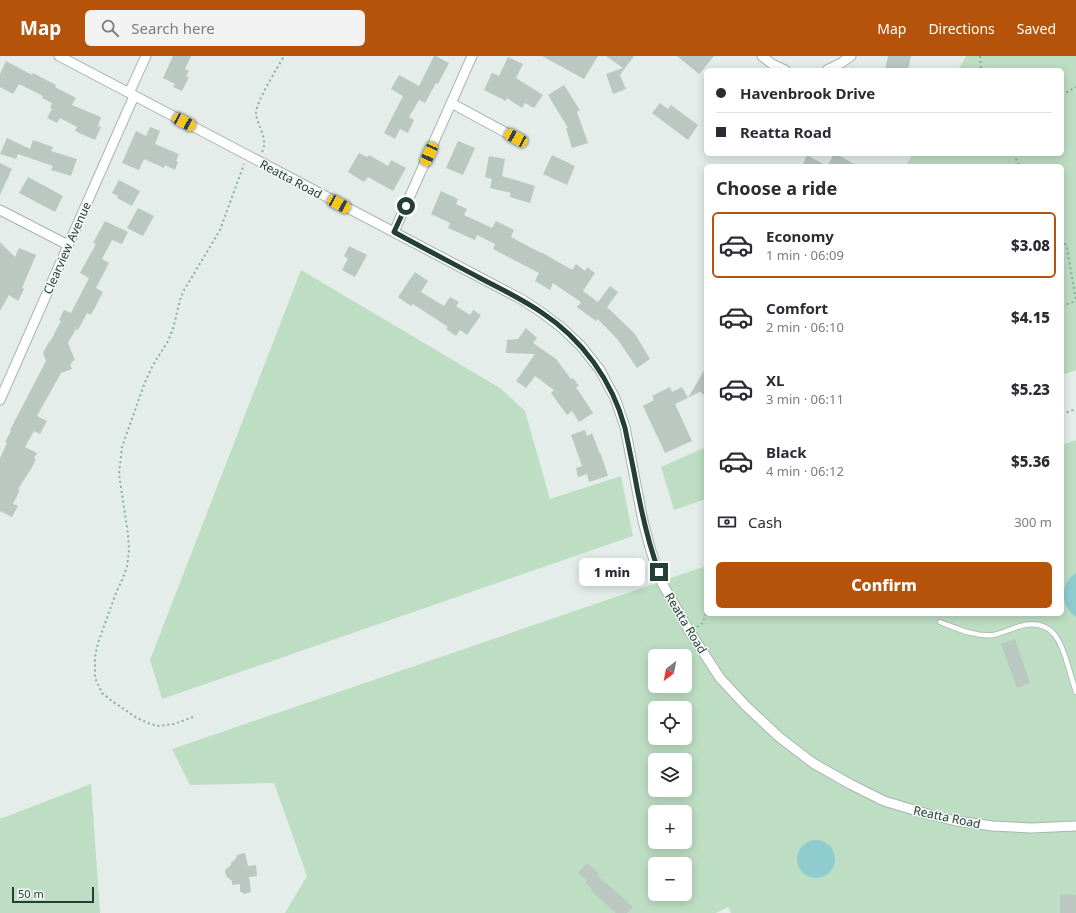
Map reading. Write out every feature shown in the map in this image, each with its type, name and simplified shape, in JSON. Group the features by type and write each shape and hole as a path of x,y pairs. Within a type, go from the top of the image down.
{"street":[{"name":"Reatta Road","path":"59,56 521,299 562,328 581,346 600,370 615,398 625,427 651,552 662,583 690,632 720,678 746,706 779,737 813,763 857,788 884,801 924,813 993,826 1031,828 1076,826"},
{"name":"Clearview Avenue","path":"0,400 132,95 146,56"},
{"path":"394,232 472,56"},
{"path":"762,56 772,64 781,68"},
{"path":"832,68 851,56"},
{"path":"452,103 516,138"},
{"path":"0,210 68,245"}],"lane":[{"path":"940,622 968,632 992,635 1026,625 1044,627 1059,639 1064,650 1076,692"}],"path":[{"path":"257,161 263,150 265,141 259,126 256,111 262,96 284,56"},
{"path":"980,56 981,68"},
{"path":"1064,93 1076,87"},
{"path":"193,717 174,724 158,726 137,718 102,693 95,678 95,657 102,630 127,567 129,550 128,534 119,474 122,447 145,382 173,329 183,292 220,230 247,155"},
{"path":"1064,242 1067,247 1076,301 1064,305"},
{"path":"1064,413 1076,409"},
{"path":"690,632 703,623 705,616"}],"green space":[{"path":"966,56 1076,56 1076,370 1064,374 1064,164 907,164 911,156 1064,156 1064,68 959,68"},
{"path":"301,270 500,388 525,411 550,499 621,476 633,536 162,699 150,660"},
{"path":"1076,440 1076,913 731,913 728,907 716,913 285,913 307,876 274,783 190,785 172,749 704,567 704,616 1064,616 1064,444"},
{"path":"704,448 704,500 674,510 661,467"},
{"path":"91,784 100,913 0,913 0,819"}],"water":[{"path":"1076,573 1076,617 1064,601 1064,588 1070,577"},
{"path":"812,840 820,840 827,843 832,848 835,859 832,870 827,875 820,878 812,878 805,875 800,870 797,863 797,855 800,848 805,843"}],"building":[{"path":"173,56 191,56 185,69 189,71 186,76 189,77 182,91 173,87 175,84 163,78"},
{"path":"434,56 449,63 438,84 436,83 425,103 419,100 409,117 414,120 408,133 400,129 395,139 384,133 403,96 391,89 399,75 419,86"},
{"path":"542,56 598,56 584,79"},
{"path":"606,56 634,56 620,75 626,89 613,94 606,74 623,68"},
{"path":"677,56 714,56 699,74"},
{"path":"888,56 911,56 908,68 885,68"},
{"path":"508,57 523,64 516,78 543,95 534,108 525,103 522,108 507,98 506,101 484,90 492,73 499,76"},
{"path":"6,61 32,75 33,73 56,85 55,87 76,98 72,105 101,117 98,126 101,127 95,140 75,131 77,127 60,118 57,123 47,118 52,109 50,108 52,103 42,98 43,96 19,84 13,94 0,87 0,74"},
{"path":"564,85 580,110 577,112 588,143 572,148 566,128 568,128 548,95"},
{"path":"660,103 668,109 671,105 698,125 688,140 652,113"},
{"path":"150,127 160,131 155,144 179,154 176,161 178,162 175,170 165,165 164,168 144,159 139,170 122,163 136,131 146,136"},
{"path":"7,138 30,149 33,140 53,147 51,151 77,159 71,176 51,170 53,166 18,154 16,159 0,154"},
{"path":"458,141 475,148 463,175 446,168"},
{"path":"359,153 367,157 369,155 388,166 391,160 406,168 393,191 368,177 364,182 348,172"},
{"path":"552,155 575,166 567,185 543,174"},
{"path":"489,156 505,159 502,176 535,186 530,203 510,197 511,193 490,188 492,179 485,177"},
{"path":"807,156 809,156 823,164 803,164"},
{"path":"833,156 840,156 854,164 828,164"},
{"path":"0,163 12,169 0,195"},
{"path":"28,177 63,196 55,212 19,193"},
{"path":"119,180 140,191 132,206 117,198 118,196 112,193"},
{"path":"441,191 458,199 456,204 467,209 464,215 492,228 496,221 514,230 511,237 572,270 576,264 585,271 587,267 595,273 583,291 598,302 610,286 618,292 607,307 635,334 650,359 637,368 618,340 598,319 596,321 577,307 581,302 553,283 550,290 535,281 539,273 493,249 495,244 477,235 475,240 448,228 450,223 431,214"},
{"path":"138,208 154,216 143,236 127,228"},
{"path":"105,221 128,232 122,244 112,240 102,259 109,263 96,288 103,292 91,315 87,313 78,330 76,329 68,343 75,360 71,362 72,364 70,364 72,369 61,373 37,416 47,421 40,434 34,431 25,447 37,453 34,458 36,459 18,489 20,490 13,504 18,506 12,517 0,511 0,458 7,443 5,442 46,361 43,353 61,321 59,320 64,310 71,313 89,278 80,273 96,244 93,243"},
{"path":"0,242 15,257 19,248 36,255 22,288 24,289 18,301 9,295 0,311"},
{"path":"349,246 367,255 355,277 342,270 348,259 344,256"},
{"path":"415,272 428,281 421,292 444,306 450,297 459,302 456,306 470,315 473,310 481,315 467,335 460,330 456,336 446,329 448,327 413,304 411,306 398,297"},
{"path":"526,328 537,338 533,343 556,359 571,379 573,378 579,386 576,387 593,413 579,422 572,411 567,415 551,393 554,390 535,376 526,388 516,381 535,354 506,353 507,340 518,339"},
{"path":"704,370 704,395 700,392 688,398"},
{"path":"670,387 672,392 682,387 688,398 675,404 692,441 665,453 643,406 654,400 652,396"},
{"path":"585,430 587,436 592,433 608,476 589,482 587,474 578,477 576,468 582,466 571,435"},
{"path":"1015,639 1030,683 1017,688 1001,644"},
{"path":"245,853 248,866 256,865 257,876 249,877 251,892 244,894 240,891 240,884 232,885 232,881 226,876 225,870 231,865 237,857 236,856"},
{"path":"587,863 599,873 597,875 633,907 627,913 616,913 591,891 592,889 585,883 587,881 578,873"},
{"path":"1060,894 1076,895 1076,913 1060,913"}],"route":[{"path":"406,206 394,232 521,299 541,312 562,328 581,346 600,370 615,398 625,427 651,552 659,572"}]}
